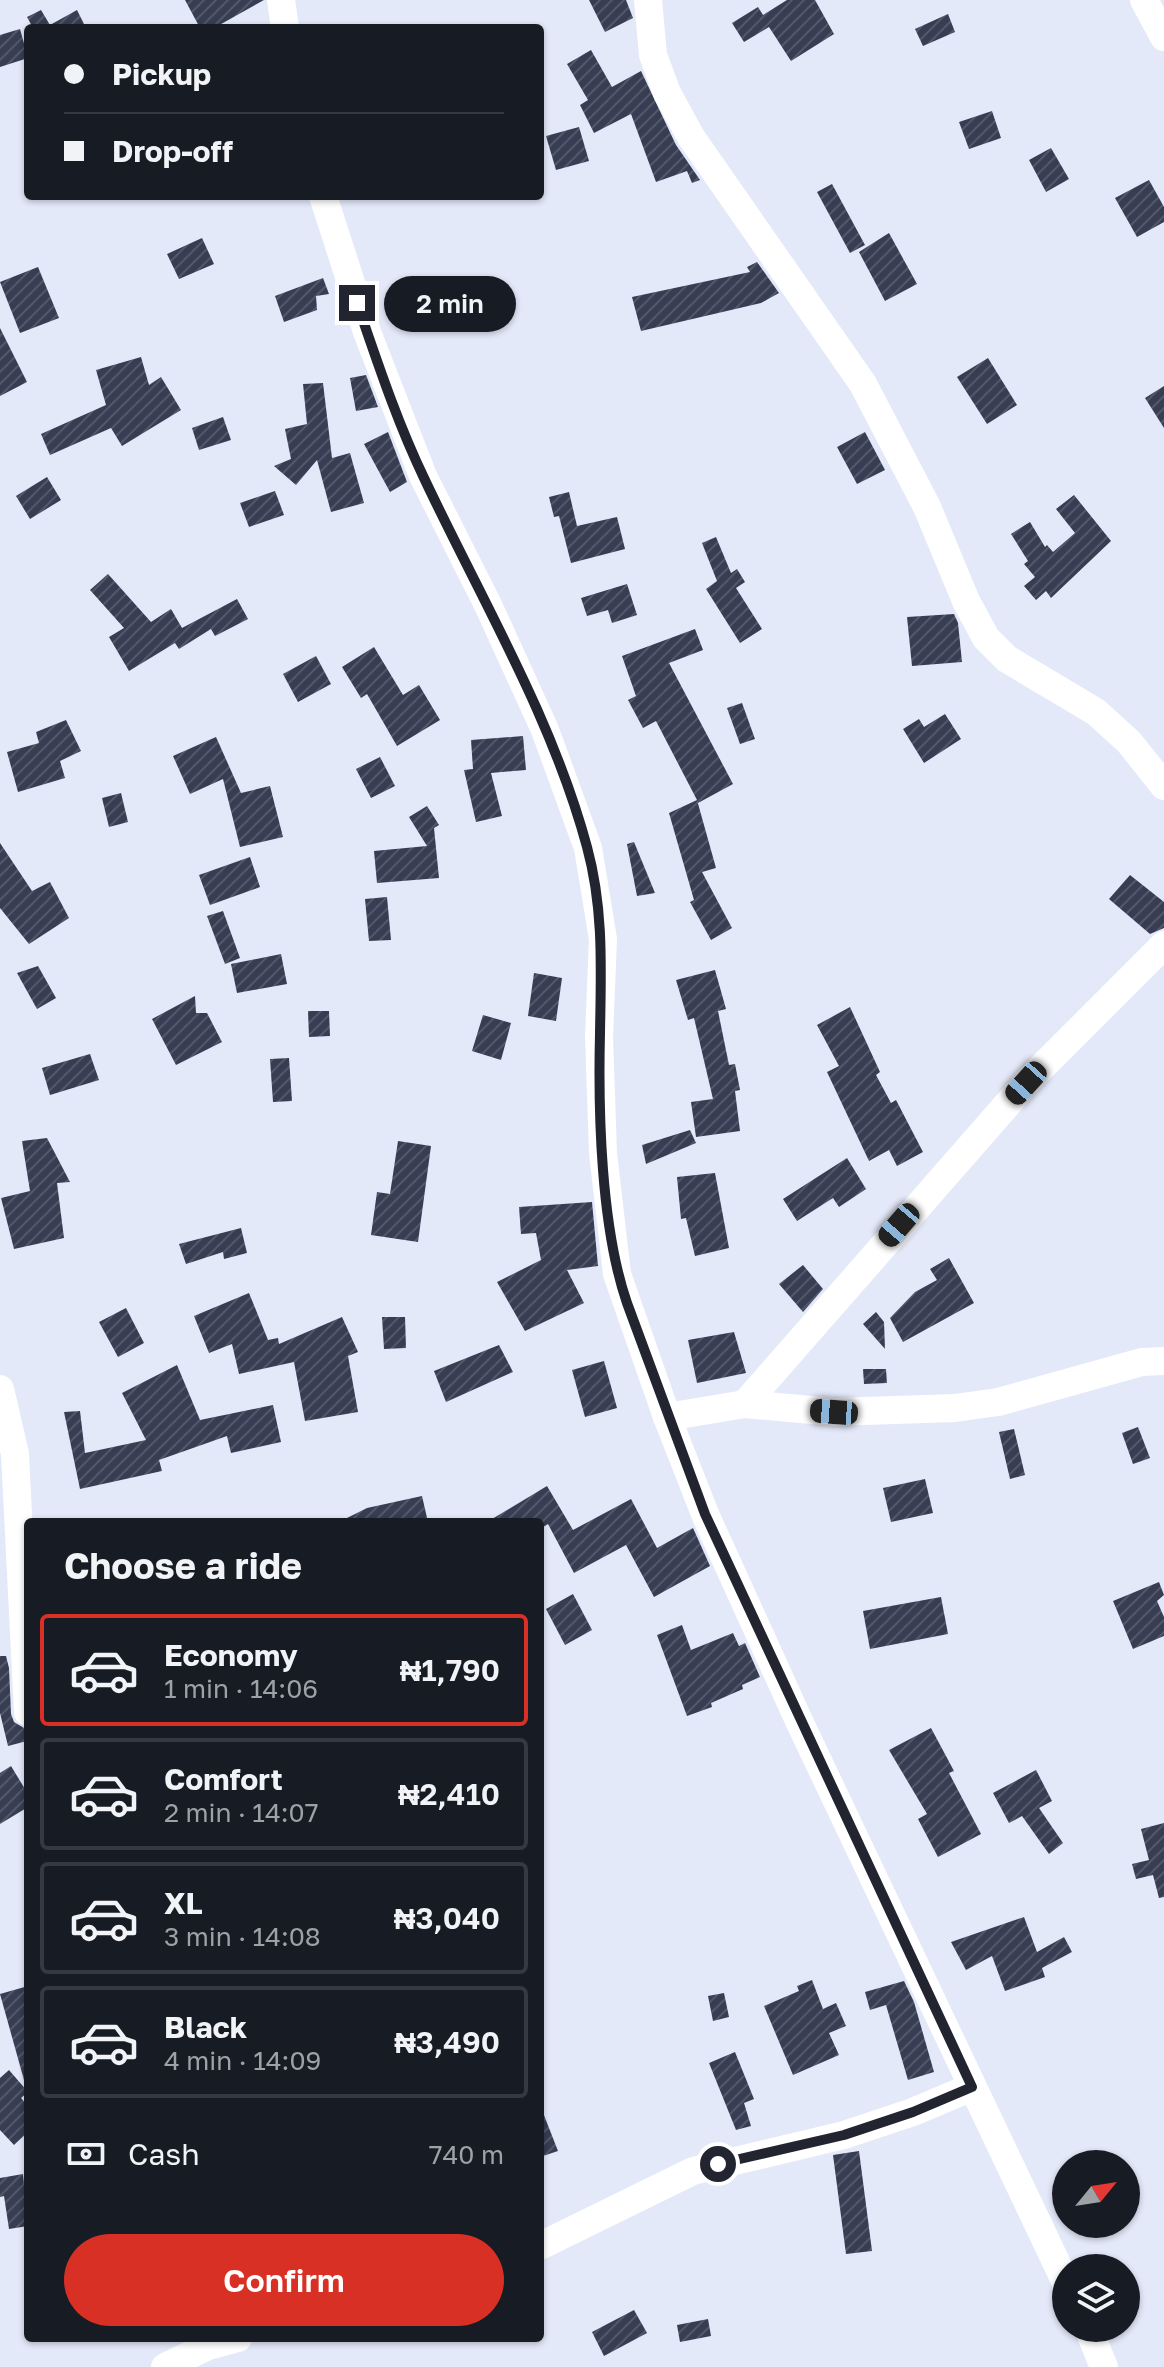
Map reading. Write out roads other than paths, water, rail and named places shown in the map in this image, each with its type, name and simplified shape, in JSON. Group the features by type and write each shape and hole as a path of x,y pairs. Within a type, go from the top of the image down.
{"street":[{"path":"281,0 284,24"},
{"path":"648,0 653,55 667,93 691,137 863,384 927,507 966,601 986,638 1007,659 1096,712 1129,742 1164,786"},
{"path":"1144,0 1164,37"},
{"path":"324,200 367,332 423,476 488,605 545,730 588,848 603,939 599,1037 603,1153 617,1274 667,1417 705,1514 787,1695 1052,2254"},
{"path":"745,1404 1026,1083 1164,945"},
{"path":"667,1417 745,1404 834,1412 955,1408 998,1402 1142,1362 1164,1361"},
{"path":"0,1389 15,1454 24,1633"},
{"path":"544,2244 693,2171 844,2135 913,2112 972,2087"},
{"path":"166,2359 223,2342"},
{"path":"1094,2342 1104,2367"}]}
